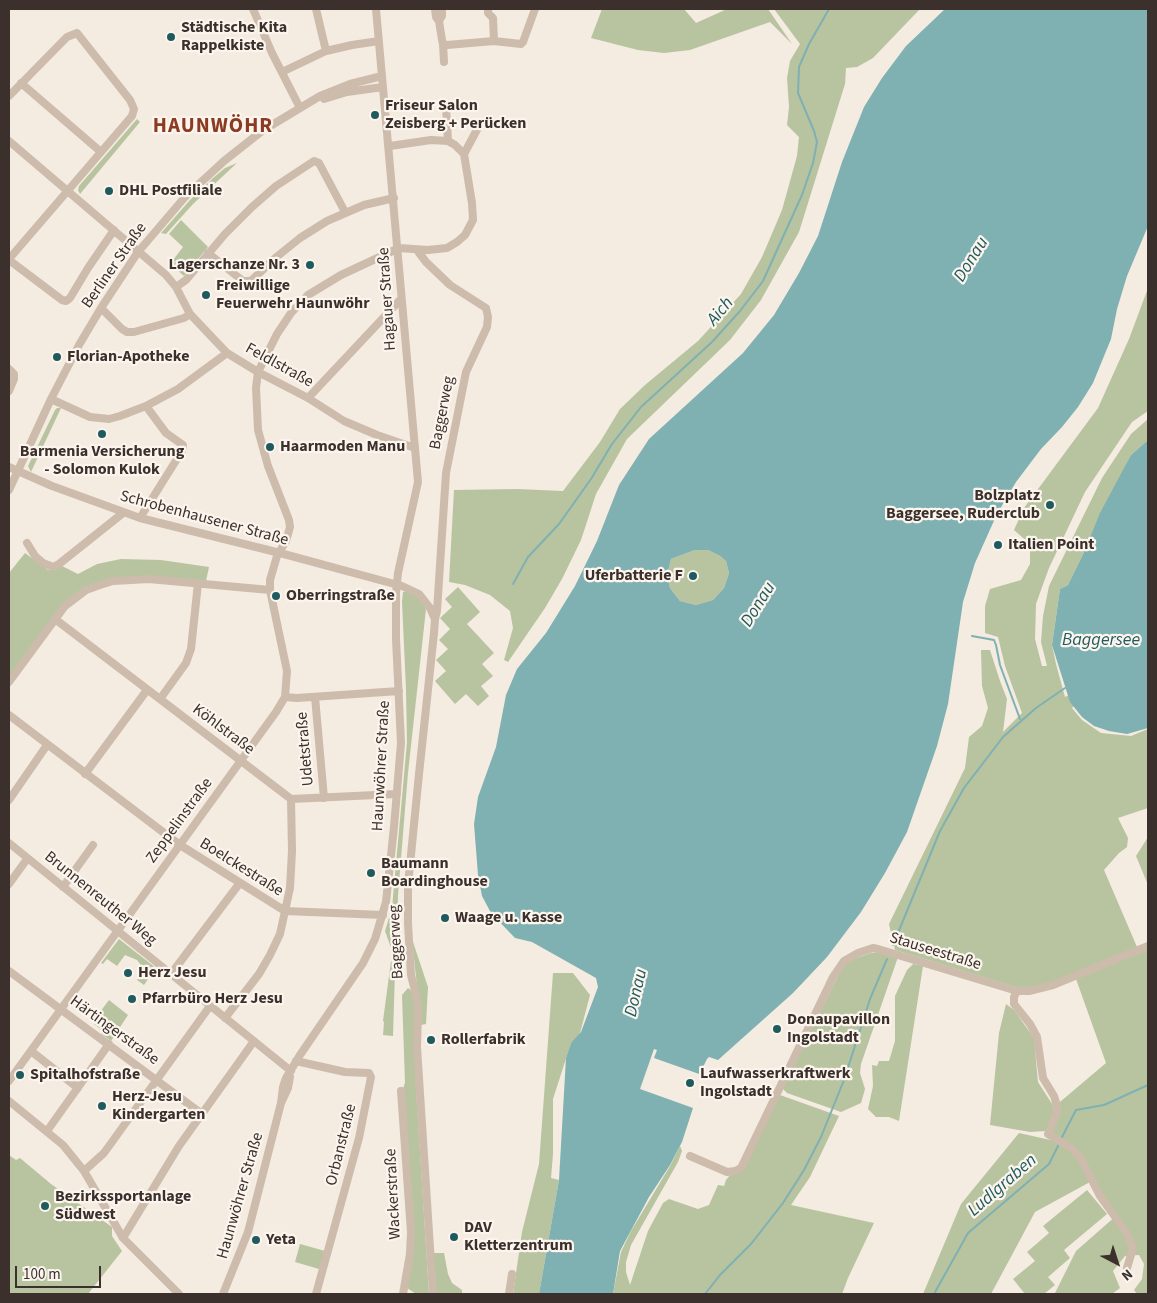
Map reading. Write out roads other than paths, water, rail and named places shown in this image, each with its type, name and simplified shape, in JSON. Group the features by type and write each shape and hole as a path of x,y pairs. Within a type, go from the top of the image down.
{"street":[{"path":"253,9 300,108"},
{"path":"316,9 326,51"},
{"name":"Hagauer Straße","path":"376,9 390,146 399,248 401,298 418,482 396,585"},
{"path":"435,9 443,44 444,62"},
{"path":"439,21 442,16 442,9"},
{"path":"488,9 488,13 493,18"},
{"path":"494,9 494,41"},
{"path":"443,44 494,41 521,44 535,9"},
{"path":"9,96 67,37 74,33 80,35 134,107 132,116 9,259 62,300 66,301 70,298 114,230"},
{"path":"282,72 326,51 379,41"},
{"name":"Berliner Straße","path":"9,490 51,399 101,308 138,252 185,196 262,131 320,96 350,84 382,76"},
{"path":"21,83 101,152"},
{"name":"Berliner Straße","path":"311,102 347,92 383,87"},
{"path":"446,107 448,141"},
{"path":"464,154 480,124"},
{"path":"390,146 431,140 448,141 464,154 472,203 473,220 470,227 457,242 447,248 417,250 399,248 341,274 308,295 291,312 278,334 258,372 256,388 258,430 268,466 289,520 289,535 277,556 270,580 270,590 286,671 285,697 297,698 399,691"},
{"path":"10,145 67,190 166,275 176,287 190,314 227,353"},
{"path":"176,287 186,280 208,253 252,207 276,186 314,161 319,164 345,212"},
{"path":"208,253 243,281 251,281 300,238 345,212 394,198"},
{"name":"Baggerweg","path":"417,250 426,262 450,285 486,308 488,317 488,326 466,372 446,473 438,611 435,619 408,885 411,975 417,999 417,1046 433,1294"},
{"path":"308,398 401,298"},
{"path":"101,308 127,332 134,332 190,314"},
{"name":"Feldlstraße","path":"51,399 84,415 109,419 146,406 178,389 227,353 258,372 308,398 344,421 415,448"},
{"path":"9,369 14,374 14,379 9,392"},
{"path":"140,518 182,451 183,445 166,433 146,406"},
{"name":"Schrobenhausener Straße","path":"9,467 122,513 396,585"},
{"path":"27,543 35,556 43,563 53,567 122,513"},
{"path":"9,682 65,606 86,590 114,581 149,579 270,590"},
{"path":"160,699 186,663 191,649 198,583"},
{"path":"396,585 419,594 428,604 435,619"},
{"name":"Haunwöhrer Straße","path":"224,1294 248,1232 281,1103 283,1086 296,1061 363,963 375,939 383,915 388,886 401,743 395,624 396,585"},
{"name":"Köhlstraße","path":"55,619 291,799"},
{"path":"86,774 147,690"},
{"name":"Zeppelinstraße","path":"9,1081 285,697"},
{"name":"Udetstraße","path":"315,697 324,798"},
{"name":"Boelckestraße","path":"9,715 180,845 239,884 285,911 383,915"},
{"path":"9,800 47,745"},
{"path":"225,1018 259,974 280,934 290,888 291,799 397,794"},
{"name":"Brunnenreuther Weg","path":"9,843 291,1071"},
{"path":"63,887 93,845"},
{"path":"9,884 27,859"},
{"path":"171,974 239,884"},
{"name":"Stauseestraße","path":"690,1156 727,1172 741,1168 833,977 844,961 858,953 873,948 878,949 1017,991 1029,991 1053,985 1148,946"},
{"name":"Härtingerstraße","path":"9,971 202,1114"},
{"path":"1017,991 1014,997 1014,1004 1030,1024 1037,1037 1043,1078 1054,1096 1057,1106 1056,1115 1048,1134 1075,1151 1084,1163 1100,1196 1126,1232 1133,1248 1127,1268"},
{"path":"84,1171 104,1153 210,1006"},
{"path":"124,1238 179,1146 254,1041"},
{"path":"47,1130 109,1044"},
{"path":"31,1051 78,1088"},
{"name":"Orbanstraße","path":"296,1061 346,1072 369,1073 371,1077 359,1138 316,1294"},
{"name":"Wackerstraße","path":"401,1091 411,1232 406,1293"},
{"path":"9,1101 47,1130 63,1145 84,1171 124,1238 179,1294"},
{"path":"508,1294 512,1274"}],"water":[{"name":"Donau","path":"945,9 1148,9 1148,226 1127,276 1117,309 1111,339 1093,383 1078,407 1041,449 1016,482 997,514 975,563 963,602 948,704 937,746 907,832 885,873 861,912 827,957 793,993 718,1060 709,1057 701,1071 703,1072 702,1075 654,1058 657,1050 654,1049 640,1089 693,1108 682,1142 620,1251 613,1294 539,1294 559,1180 566,1058 571,1043 581,1032 598,987 596,978 532,942 515,938 491,913 482,896 478,875 474,824 478,797 496,747 506,695 517,669 546,633 575,586 597,541 619,485 649,439 743,353 774,315 818,236 842,162 864,107 882,78 906,46","holes":["695,550 708,550 726,561 729,573 724,588 713,600 696,605 680,601 670,588 667,575 671,559"]},
{"name":"Baggersee","path":"1148,440 1148,728 1127,734 1094,726 1082,717 1070,702 1052,645 1060,589 1068,585 1100,513 1131,455"}],"waterway":[{"name":"Aich","path":"513,584 528,557 559,524 591,479 612,444 641,407 712,342 740,311 763,281 802,195 813,163 817,142 798,93 799,67 809,44 829,9"},
{"path":"972,636 994,640 1000,665 1020,719"},
{"path":"893,945 940,831 964,788 1003,737 1036,708 1065,688"},
{"path":"705,1294 720,1275 751,1244 783,1203 804,1170 821,1137 844,1080 870,999 887,959"},
{"name":"Ludlgraben","path":"1061,1139 1076,1110 1104,1105 1148,1085"},
{"name":"Ludlgraben","path":"934,1294 968,1233 1049,1164 1059,1144"}],"place":[{"name":"Städtische Kita Rappelkiste","path":"171,37"},
{"name":"Friseur Salon Zeisberg + Perücken","path":"375,115"},
{"name":"DHL Postfiliale","path":"109,191"},
{"name":"Lagerschanze Nr. 3","path":"310,265"},
{"name":"Freiwillige Feuerwehr Haunwöhr","path":"206,295"},
{"name":"Florian-Apotheke","path":"57,357"},
{"name":"Barmenia Versicherung - Solomon Kulok","path":"102,434"},
{"name":"Haarmoden Manu","path":"270,447"},
{"name":"Bolzplatz Baggersee, Ruderclub","path":"1050,505"},
{"name":"Italien Point","path":"998,545"},
{"name":"Uferbatterie F","path":"693,576"},
{"name":"Oberringstraße","path":"276,596"},
{"name":"Baumann Boardinghouse","path":"371,873"},
{"name":"Waage u. Kasse","path":"445,918"},
{"name":"Herz Jesu","path":"128,973"},
{"name":"Pfarrbüro Herz Jesu","path":"132,999"},
{"name":"Donaupavillon Ingolstadt","path":"777,1029"},
{"name":"Rollerfabrik","path":"431,1040"},
{"name":"Spitalhofstraße","path":"20,1075"},
{"name":"Laufwasserkraftwerk Ingolstadt","path":"690,1083"},
{"name":"Herz-Jesu Kindergarten","path":"102,1106"},
{"name":"Bezirkssportanlage Südwest","path":"45,1206"},
{"name":"DAV Kletterzentrum","path":"454,1237"},
{"name":"Yeta","path":"256,1240"}],"district":[{"name":"HAUNWÖHR","path":"213,127"}]}
